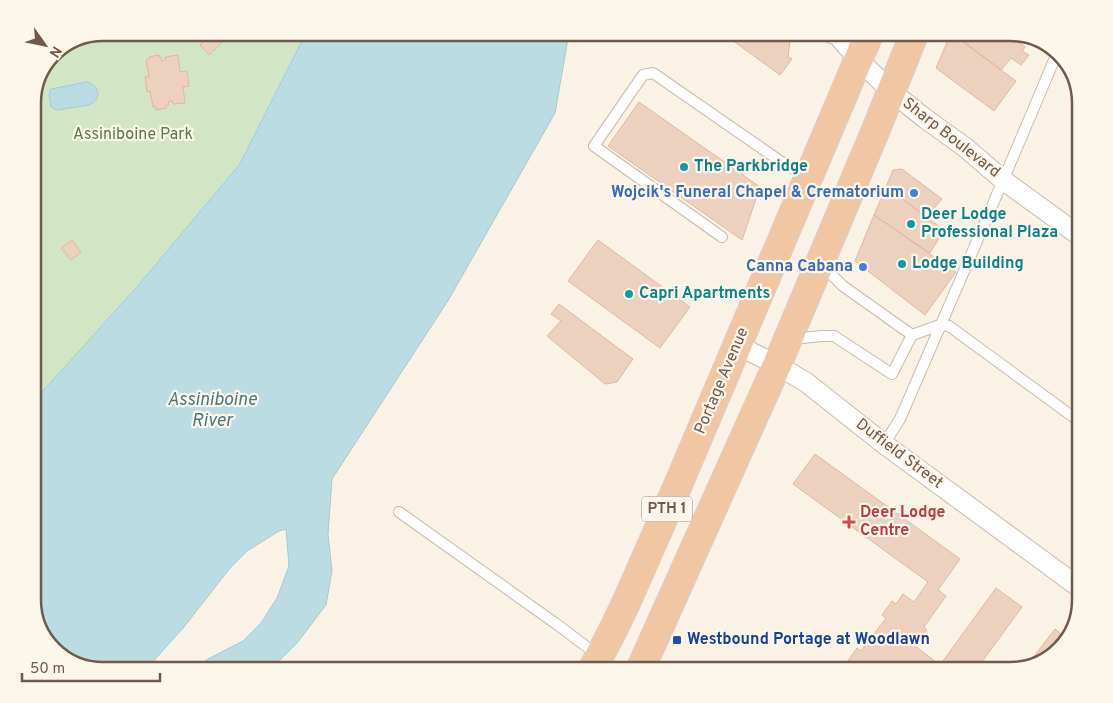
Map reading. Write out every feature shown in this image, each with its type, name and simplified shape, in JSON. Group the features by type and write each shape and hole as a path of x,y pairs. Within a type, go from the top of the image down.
{"highway":[{"name":"Portage Avenue","path":"597,662 626,603 866,41"},
{"name":"PTH 1","path":"644,662 777,365 877,128 911,41"}],"street":[{"name":"Sharp Boulevard","path":"842,41 858,60 891,91 966,148 1004,180 1072,230"},
{"name":"Duffield Street","path":"737,345 777,365 807,383 884,444 1072,582"}],"lane":[{"path":"884,444 900,419 1054,60"},
{"path":"722,238 594,146 642,75 653,73 783,163 809,178"},
{"path":"820,264 843,286 912,334"},
{"path":"788,339 834,336 892,374 912,334 940,325 949,326 1072,416"},
{"path":"399,512 555,623 594,662"}],"green space":[{"name":"Assiniboine Park","path":"302,41 240,164 136,288 41,393 41,99 43,87 51,70 70,70 70,51 91,42"}],"water":[{"name":"Assiniboine River","path":"302,41 568,41 555,113 449,299 332,479 328,534 332,571 326,605 297,643 278,662 204,662 243,641 261,623 277,598 289,566 286,529 279,531 247,551 230,568 184,627 153,662 103,662 87,660 59,644 43,616 41,604 41,393 136,288 240,164"},
{"path":"87,82 95,86 98,93 96,99 89,105 57,110 51,107 49,94 51,89"}],"building":[{"path":"204,41 224,41 209,55 200,45"},
{"path":"733,41 790,41 788,57 792,59 780,75"},
{"path":"948,41 962,41 1016,81 994,111 936,68"},
{"path":"963,41 1010,41 1018,42 1025,47 1022,51 1029,55 1021,65 1011,58 1001,70"},
{"path":"159,55 162,61 166,60 165,57 178,55 180,72 187,71 189,86 183,87 185,103 173,104 172,101 168,102 169,105 166,105 166,108 156,110 156,107 153,107 150,91 147,92 145,77 149,77 146,60 149,57"},
{"name":"The Parkbridge","path":"639,102 760,187 742,240 608,146"},
{"name":"Wojcik's Funeral Chapel & Crematorium","path":"902,169 942,199 927,217 886,187 893,170"},
{"name":"Deer Lodge Professional Plaza","path":"886,187 944,230 930,253 874,215"},
{"name":"Lodge Building","path":"874,215 956,272 925,315 855,261"},
{"path":"72,240 81,252 71,260 61,248"},
{"name":"Capri Apartments","path":"598,240 690,307 660,348 568,281"},
{"path":"559,304 633,359 617,382 605,384 547,336 561,321 551,314"},
{"path":"815,454 960,559 938,590 946,596 924,627 927,630 915,646 936,662 847,662 857,648 861,651 886,618 882,615 892,601 896,604 903,594 914,602 928,582 793,484"},
{"path":"996,588 1022,607 982,662 942,662"},
{"path":"1055,629 1061,634 1054,644 1034,657"}],"place":[{"name":"The Parkbridge","path":"684,167"},
{"name":"Wojcik's Funeral Chapel & Crematorium","path":"914,193"},
{"name":"Deer Lodge Professional Plaza","path":"911,224"},
{"name":"Lodge Building","path":"902,264"},
{"name":"Canna Cabana","path":"863,267"},
{"name":"Capri Apartments","path":"629,294"},
{"name":"Deer Lodge Centre","path":"849,522"},
{"name":"Westbound Portage at Woodlawn","path":"677,640"}]}
